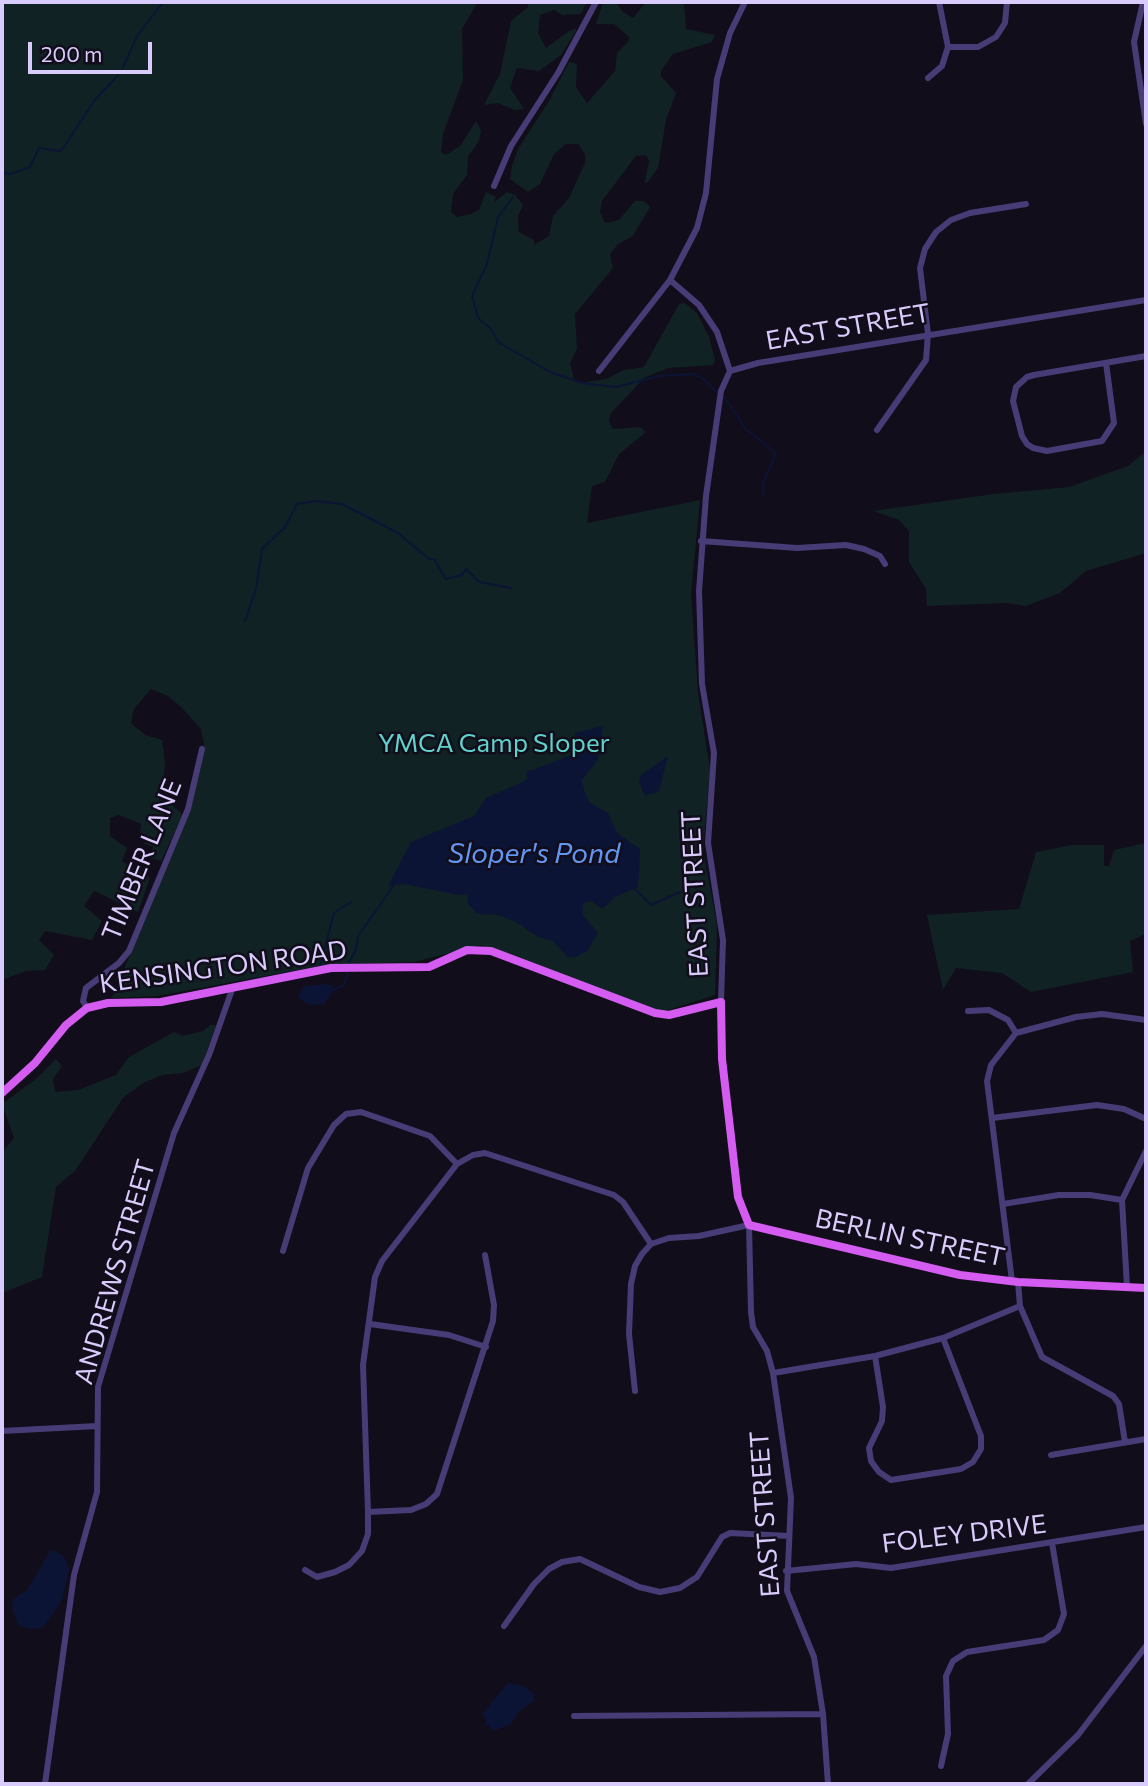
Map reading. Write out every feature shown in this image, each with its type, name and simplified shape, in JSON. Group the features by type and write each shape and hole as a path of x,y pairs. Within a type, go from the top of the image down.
{"main road":[{"name":"KENSINGTON ROAD","path":"2,1093 35,1063 73,1018 87,1008 108,1003 161,1002 331,968 429,967 467,950 491,951 656,1013 669,1015 721,1002"},
{"name":"EAST STREET","path":"721,1002 722,1059 738,1197 749,1225"},
{"name":"BERLIN STREET","path":"749,1225 960,1275 1015,1281 1146,1288"}],"street":[{"path":"494,186 511,146 558,73 596,2"},
{"path":"599,371 670,280 696,228 706,193 718,79 730,33 744,2"},
{"path":"928,78 942,66 948,47 939,2"},
{"path":"948,47 978,47 996,37 1005,23 1007,2"},
{"path":"1143,2 1134,42 1146,124"},
{"path":"1136,60 1146,60"},
{"path":"877,430 926,360 928,334 920,268 925,249 936,232 951,220 970,214 1026,204"},
{"path":"670,280 699,305 717,332 730,371"},
{"name":"EAST STREET","path":"721,1002 723,940 708,844 714,753 702,684 701,541 720,391 730,371 758,363 1146,300"},
{"path":"1107,363 1114,423 1102,441 1047,451 1033,449 1027,444 1014,408 1014,394 1021,382 1034,375 1146,356"},
{"path":"701,541 797,548 846,545 880,556 885,564"},
{"name":"TIMBER LANE","path":"87,1008 83,1000 86,988 120,963 129,951 188,809 202,749"},
{"name":"ANDREWS STREET","path":"45,1784 74,1575 97,1492 99,1387 168,1154 187,1101 209,1055 233,987"},
{"path":"968,1011 989,1010 1008,1020 1016,1033"},
{"path":"1125,1442 1119,1404 1113,1396 1042,1357 1020,1306 987,1081 991,1065 999,1051 1016,1033 1076,1017 1102,1014 1146,1020"},
{"path":"992,1118 1097,1105 1124,1109 1146,1119"},
{"path":"283,1251 308,1168 334,1125 346,1114 361,1112 430,1136 457,1164"},
{"path":"1127,1287 1122,1200 1146,1151"},
{"path":"305,1570 317,1577 349,1565 362,1551 368,1534 363,1365 375,1277 382,1261 457,1164 473,1155 485,1153 614,1195 622,1202 651,1244"},
{"path":"1003,1204 1059,1195 1090,1195 1122,1200"},
{"path":"635,1391 629,1334 631,1284 635,1266 651,1244 669,1238 699,1236 749,1225"},
{"name":"EAST STREET","path":"749,1225 753,1327 767,1351 773,1373 791,1498 787,1591 814,1657 823,1714 828,1784"},
{"path":"368,1512 411,1510 426,1504 437,1494 486,1347 494,1305 485,1255"},
{"path":"773,1373 875,1356 943,1338 1020,1306"},
{"path":"370,1324 449,1335 486,1347"},
{"path":"875,1356 883,1407 881,1421 869,1448 871,1461 879,1472 891,1480 961,1469 973,1462 981,1449 981,1436 943,1338"},
{"path":"2,1432 97,1426"},
{"path":"1052,1455 1146,1439"},
{"name":"FOLEY DRIVE","path":"786,1571 856,1564 891,1568 1146,1527"},
{"path":"503,1626 534,1584 549,1569 562,1562 580,1559 639,1587 660,1592 680,1588 697,1577 722,1537 730,1533 789,1536"},
{"path":"941,1766 948,1734 946,1676 953,1661 967,1652 1044,1640 1058,1630 1064,1614 1052,1543"},
{"path":"1028,1784 1079,1735 1146,1646"},
{"path":"1139,1655 1146,1661"},
{"path":"574,1716 823,1714"}],"green space":[{"name":"YMCA Camp Sloper","path":"2,2 478,2 462,29 463,80 443,134 441,152 446,155 460,146 476,121 481,130 479,141 468,157 467,175 453,194 451,212 457,217 479,210 486,192 496,197 493,203 507,192 515,195 523,205 518,216 519,232 534,240 534,245 549,236 553,216 569,198 585,163 585,154 578,144 566,144 554,154 540,184 528,192 510,179 512,166 518,149 549,101 569,62 577,64 576,87 587,103 615,71 617,53 628,42 629,37 614,24 596,24 603,2 616,2 623,12 633,18 646,2 684,2 686,29 715,35 712,42 673,54 661,71 661,76 676,93 666,120 658,168 647,183 645,182 649,161 646,155 636,156 602,201 600,212 605,223 619,220 635,201 644,201 650,207 633,236 618,244 610,254 613,268 575,314 577,349 570,363 574,379 580,383 606,379 624,370 644,367 679,304 685,303 697,313 709,337 715,360 713,365 668,368 644,378 611,413 609,421 613,429 640,427 646,432 619,454 605,482 592,486 587,523 700,500 691,594 698,693 710,769 703,851 717,925 715,995 662,1012 480,945 414,962 325,965 157,996 112,998 192,804 204,744 201,729 181,707 168,696 151,689 134,709 131,723 145,735 162,740 165,763 162,796 183,815 161,861 151,858 153,847 145,844 140,835 141,824 119,815 110,818 110,836 127,848 122,861 150,878 138,912 94,891 84,906 102,921 92,940 45,931 39,940 54,955 45,970 26,971 2,980"},
{"path":"529,2 587,2 581,14 562,15 554,10 540,15 538,33 546,48 569,31 576,31 561,55 539,71 517,68 510,88 524,109 515,110 498,103 484,105 500,74 511,21 528,7"},
{"path":"1146,451 1146,553 1086,571 1060,593 1026,606 1007,603 927,606 926,589 909,562 909,531 899,520 873,511 994,494 1069,487 1128,466"},
{"path":"1146,843 1146,934 1130,941 1133,972 1031,992 1002,973 956,968 943,990 927,915 1019,909 1036,852 1072,845 1104,845 1104,866 1109,866 1114,850"},
{"path":"210,1025 216,1025 202,1065 183,1073 162,1075 143,1083 123,1098 75,1171 56,1187 42,1277 2,1293 2,1152 14,1138 2,1104 37,1078 56,1059 62,1066 53,1079 55,1092 78,1090 116,1075 129,1057 174,1032 183,1036 203,1031"}],"water":[{"name":"Sloper's Pond","path":"603,726 598,760 582,780 585,793 590,803 608,813 618,834 640,849 639,876 638,887 615,897 603,909 591,901 583,904 583,915 598,933 587,951 576,957 567,957 553,941 538,937 516,922 498,915 478,914 467,903 468,894 459,895 404,884 388,886 411,842 474,816 486,798 523,782 527,778 526,772 572,755 575,750 575,733"},
{"path":"668,756 659,791 645,796 639,782 641,775"},
{"path":"304,986 333,986 334,990 324,1004 310,1005 297,997"},
{"path":"54,1550 64,1557 69,1569 62,1600 43,1628 30,1629 18,1625 12,1607 13,1599 27,1590 50,1551"},
{"path":"508,1683 524,1686 532,1692 535,1700 519,1712 511,1724 493,1731 488,1725 483,1726 487,1720 482,1714"}],"waterway":[{"path":"2,172 11,174 30,167 39,148 60,151 64,147 94,101 121,72 137,36 163,2"},
{"path":"513,197 498,217 487,264 472,296 478,318 491,329 498,342 550,372 582,383 616,387 659,376 693,374 704,379 717,393"},
{"path":"724,397 747,430 776,453 763,483 763,494"},
{"path":"245,621 256,589 262,549 285,527 297,504 316,501 342,504 398,533 429,559 434,559 446,579 462,575 466,569 479,582 511,588"},
{"path":"349,962 356,950 358,936 394,885"},
{"path":"635,889 651,905 680,892"},
{"path":"320,966 334,913 351,902"},
{"path":"334,990 344,985 348,971"}]}
